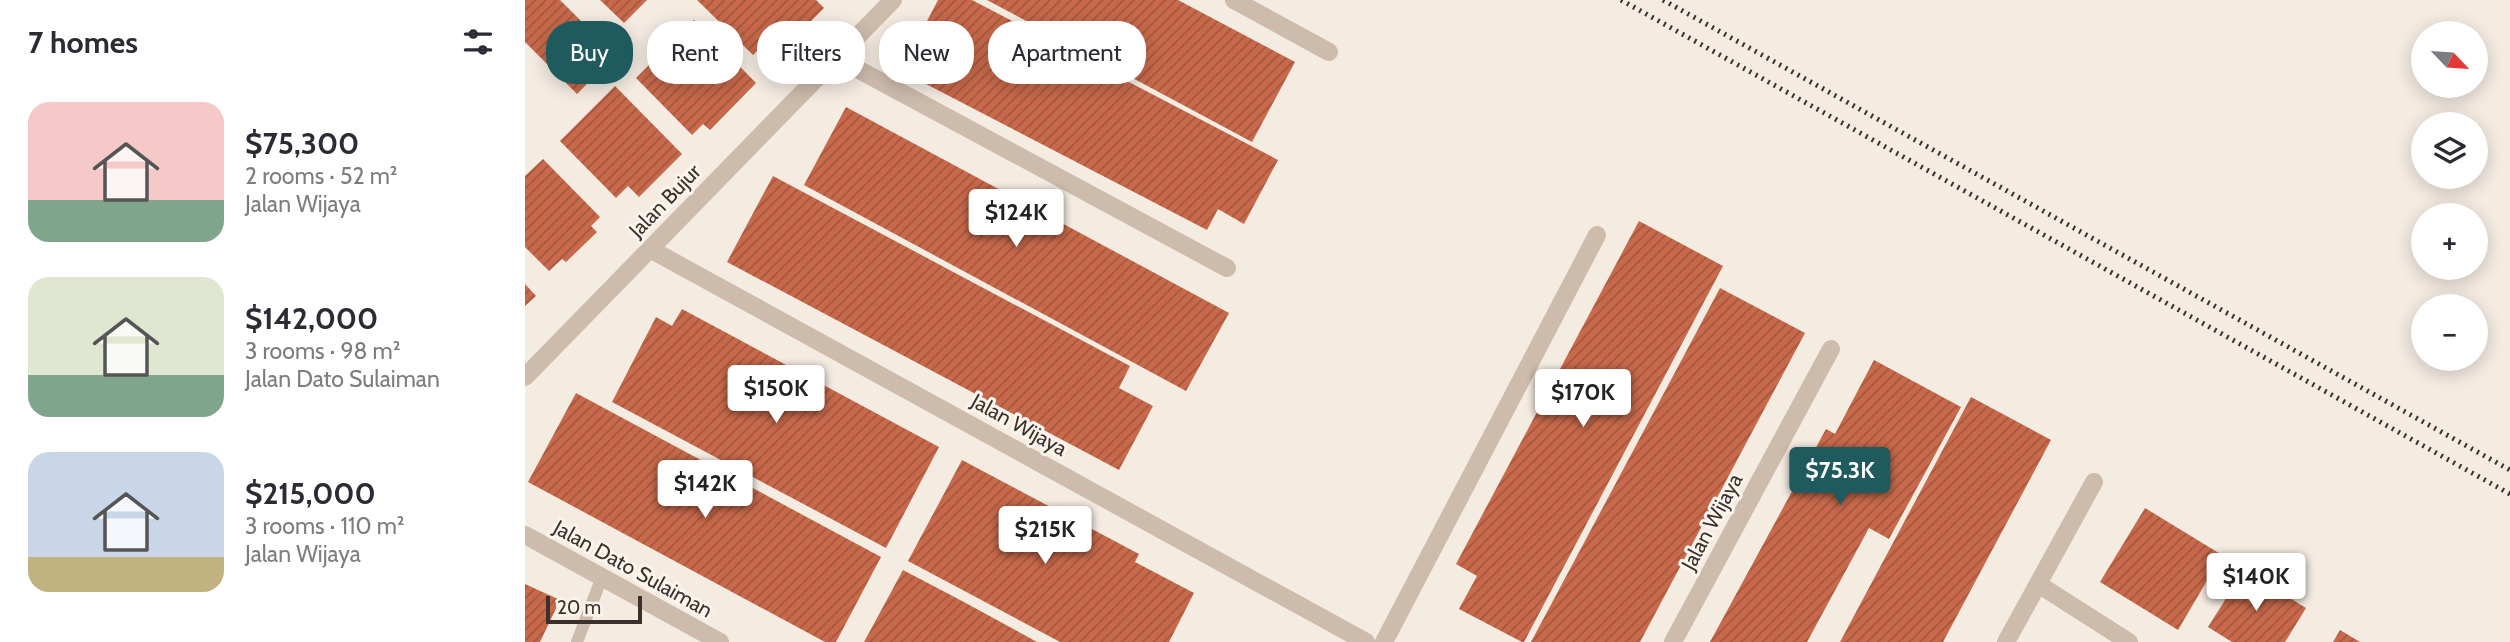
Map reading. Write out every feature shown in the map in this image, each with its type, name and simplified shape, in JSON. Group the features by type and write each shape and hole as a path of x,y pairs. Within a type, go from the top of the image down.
{"street":[{"name":"Jalan Bujur","path":"865,29 893,0"},
{"path":"1234,0 1329,52"},
{"path":"865,73 1227,268"},
{"name":"Jalan Bujur","path":"525,377 812,84"},
{"path":"1384,642 1597,236"},
{"name":"Jalan Wijaya","path":"650,249 1366,642"},
{"name":"Jalan Wijaya","path":"1673,642 1831,349"},
{"path":"2006,642 2094,482"},
{"name":"Jalan Dato Sulaiman","path":"525,535 720,642"},
{"path":"2038,584 2129,642"}],"lane":[{"path":"577,642 602,577"}],"building":[{"path":"525,0 560,0 581,21 546,21 546,63 525,42"},
{"path":"600,0 647,0 626,21 622,21"},
{"path":"697,0 816,0 824,8 811,21 757,21 757,51 753,55 743,45 743,21 718,21"},
{"path":"938,0 972,0 1012,21 988,21 988,84 1133,84 1278,160 1244,224 1218,209 1207,230 926,84 974,84 974,21 927,21"},
{"path":"987,0 1178,0 1295,62 1252,142 1144,84 1146,84 1146,21 1026,21"},
{"path":"647,67 647,84 743,84 743,70 756,83 710,130 703,124 692,135 636,78"},
{"path":"567,84 587,84 577,94"},
{"path":"615,86 682,154 639,197 628,186 616,198 560,141"},
{"path":"846,107 1229,313 1186,391 804,185"},
{"path":"543,159 600,217 591,226 597,232 566,262 562,259 549,271 525,247 525,176"},
{"path":"773,176 1130,366 1119,388 1153,406 1119,470 727,262"},
{"path":"1639,221 1723,266 1522,642 1459,609 1477,576 1456,564"},
{"path":"525,284 536,296 525,306"},
{"path":"1720,288 1805,333 1789,363 1640,642 1531,642"},
{"path":"682,309 939,447 886,548 612,402 656,317 672,326"},
{"path":"1874,360 1961,407 1889,539 1869,528 1807,642 1710,642 1826,429 1835,434"},
{"path":"576,393 881,557 836,642 825,642 528,482"},
{"path":"1971,397 2051,440 1943,642 1840,642"},
{"path":"962,460 1139,554 1135,562 1194,593 1169,642 1060,642 908,561"},
{"path":"2145,508 2222,555 2178,630 2100,582"},
{"path":"903,570 962,601 1037,642 864,642"},
{"path":"2244,570 2306,608 2285,642 2232,642 2208,627"},
{"path":"525,584 560,600 540,642 525,642"},
{"path":"2340,630 2360,642 2333,642"}],"railway":[{"path":"1621,0 2510,494"},
{"path":"1663,0 2510,470"}]}
